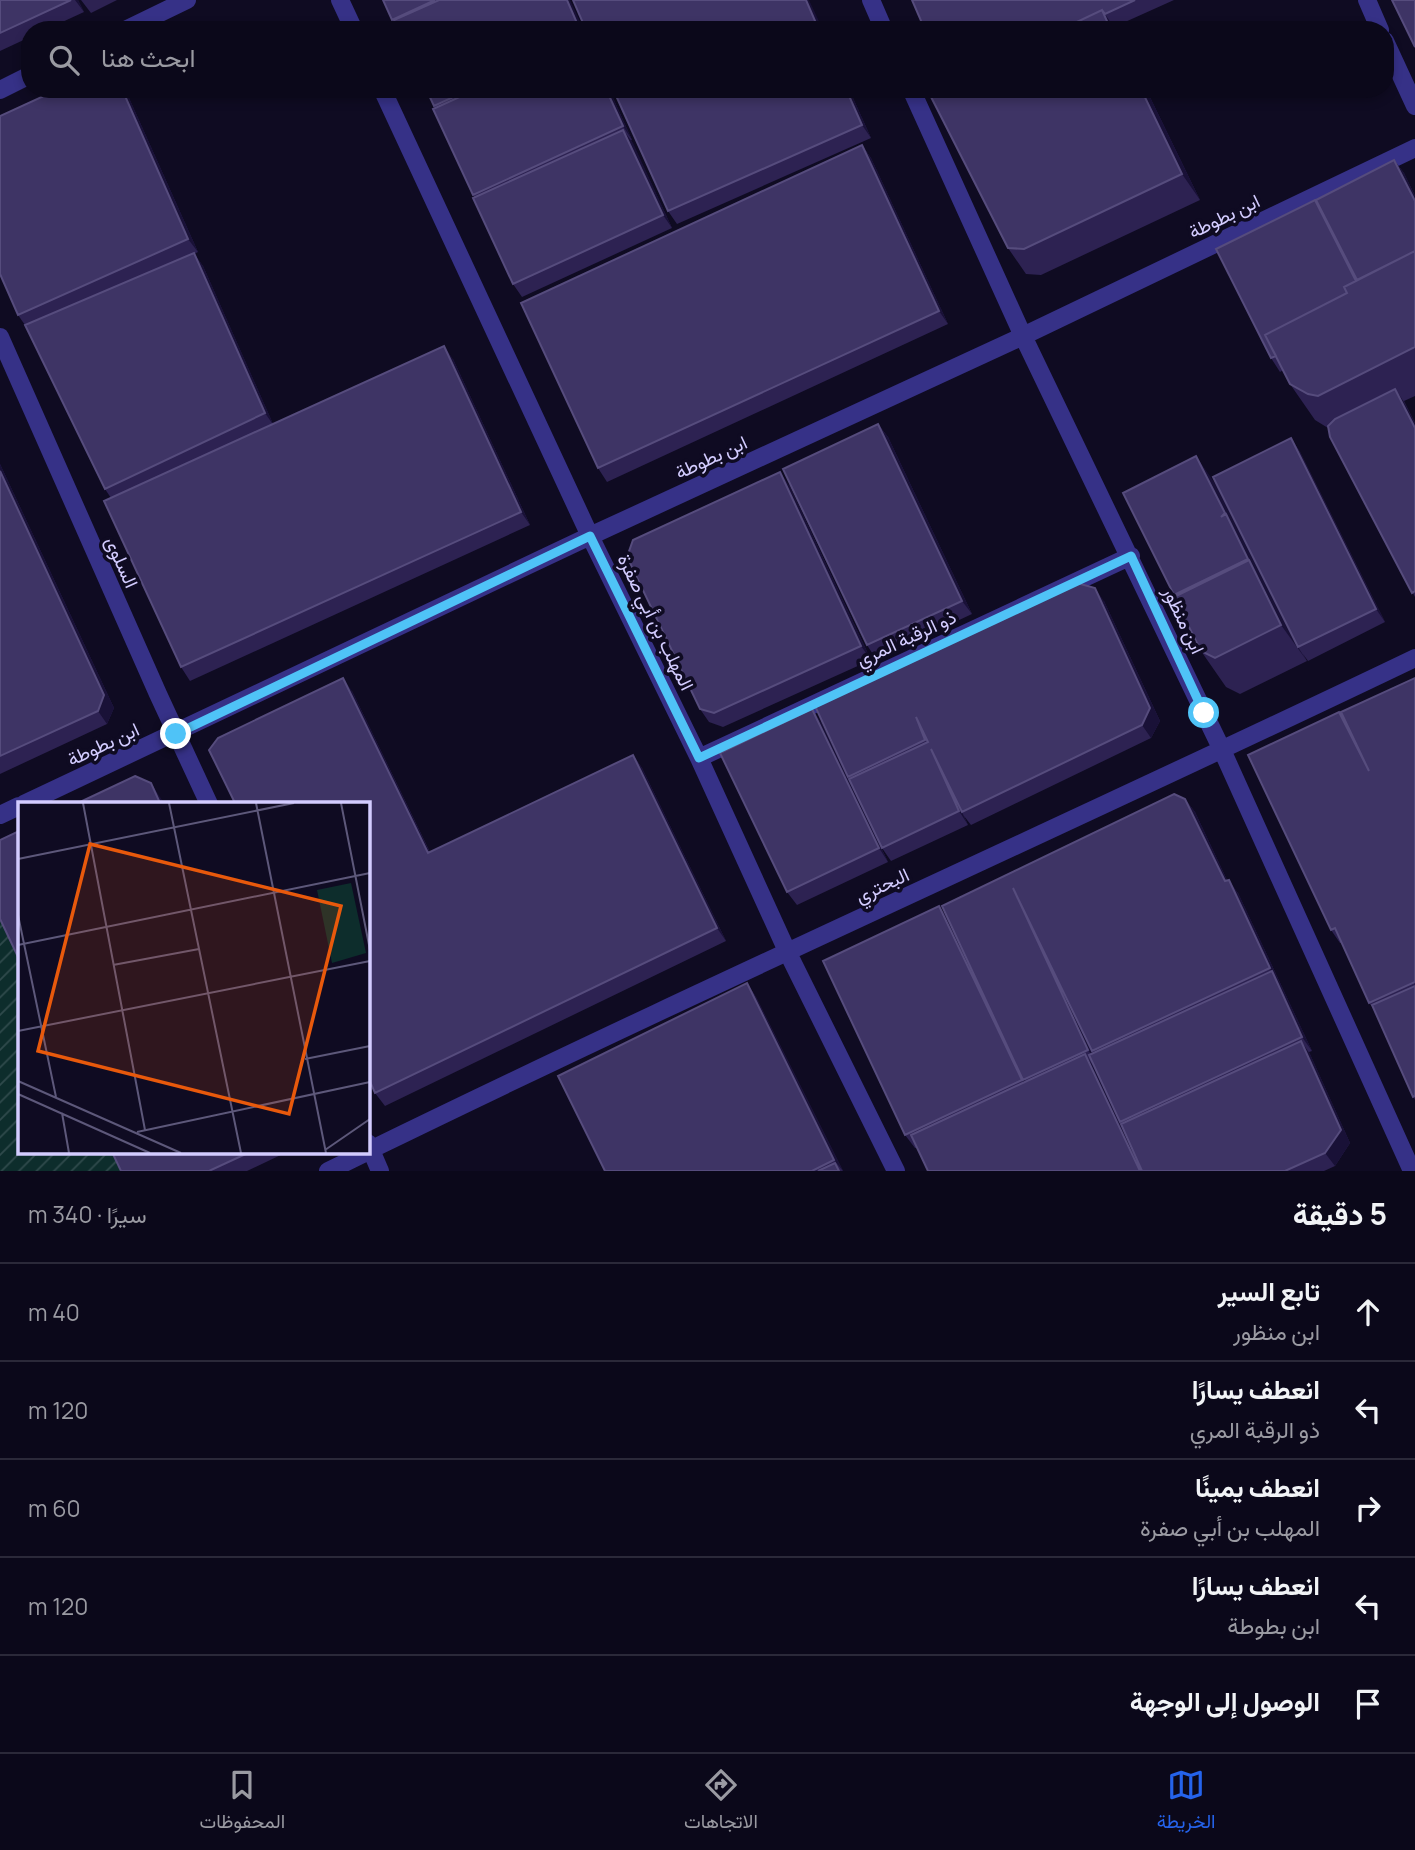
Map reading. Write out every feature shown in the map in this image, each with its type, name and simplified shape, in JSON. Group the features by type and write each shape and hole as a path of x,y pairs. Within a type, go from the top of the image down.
{"street":[{"path":"144,21 187,0"},
{"path":"340,0 350,21"},
{"path":"871,0 880,21"},
{"path":"1367,0 1376,21"},
{"path":"1394,61 1415,107"},
{"path":"0,90 21,80"},
{"name":"المهلب بن أبي صفرة","path":"386,98 590,536 699,758 787,951 896,1171"},
{"name":"ابن منظور","path":"915,98 1023,336 1222,750 1413,1171"},
{"name":"ابن بطوطة","path":"26,802 176,734 590,536 1023,336 1415,148"},
{"name":"السلوى","path":"0,337 209,802"},
{"name":"ذو الرقبة المري","path":"699,758 1131,556"},
{"name":"البحتري","path":"369,1149 1415,658"},
{"path":"0,815 18,806"},
{"path":"369,1151 380,1171"},
{"name":"البحتري","path":"328,1171 359,1154"}],"green space":[{"path":"0,915 18,953 18,1154 115,1154 124,1171 0,1171"}],"building":[{"path":"0,0 71,0 21,21 0,33"},
{"path":"383,0 435,0 392,20"},
{"path":"439,0 567,0 576,21 394,21"},
{"path":"573,0 806,0 815,21 582,21"},
{"path":"912,0 1135,0 1105,14 1102,10 1079,21 921,21"},
{"path":"1392,0 1415,0 1415,47"},
{"path":"1102,10 1107,21 1079,21"},
{"path":"39,98 126,98 188,239 18,315 0,274 0,116"},
{"path":"430,98 451,98 434,106"},
{"path":"457,98 610,98 623,126 473,195 433,109"},
{"path":"617,98 850,98 862,125 668,211"},
{"path":"932,98 1145,98 1182,174 1024,249 1008,248"},
{"path":"623,130 663,215 513,284 473,198"},
{"path":"862,145 939,311 598,468 521,303"},
{"path":"1394,160 1415,201 1415,251 1357,280 1316,200"},
{"path":"1315,200 1356,281 1344,287 1347,293 1265,335 1276,356 1271,358 1216,249"},
{"path":"1415,251 1415,347 1318,396 1308,394 1290,384 1265,335 1347,293 1344,287"},
{"path":"194,253 265,413 105,489 25,325"},
{"path":"444,346 521,512 181,667 104,501"},
{"path":"1395,389 1415,428 1415,591 1412,593 1330,437 1328,426 1335,419"},
{"path":"878,424 962,601 867,645 783,469"},
{"path":"1291,438 1376,609 1298,647 1213,477"},
{"path":"1196,456 1225,513 1221,517 1226,514 1248,559 1174,595 1123,493"},
{"path":"0,471 104,695 98,711 0,756"},
{"path":"780,472 861,646 714,713 700,709 627,557 633,540"},
{"path":"1249,560 1281,625 1215,658 1201,651 1174,597"},
{"path":"1077,583 1095,588 1150,708 1142,725 962,812 931,749 959,811 882,848 849,779 928,742 916,717 925,740 848,777 815,706"},
{"path":"343,678 428,853 633,755 717,928 375,1093 369,1079 369,802 235,802 209,750 218,738"},
{"path":"1415,678 1415,982 1369,1003 1335,928 1331,930 1248,755 1339,712 1369,771 1341,712"},
{"path":"812,709 879,848 787,892 720,753"},
{"path":"135,776 151,783 160,802 80,802"},
{"path":"1174,794 1185,799 1225,881 1229,880 1270,968 1092,1051 1013,888 1088,1050 1023,1080 942,906"},
{"path":"18,831 18,957 0,919 0,840"},
{"path":"939,906 1022,1080 905,1135 823,961"},
{"path":"1272,971 1302,1037 1120,1122 1089,1055"},
{"path":"747,983 834,1160 812,1171 605,1171 558,1076"},
{"path":"1415,986 1415,1096 1413,1097 1372,1005"},
{"path":"1301,1041 1341,1130 1325,1153 1285,1171 1142,1171 1121,1124"},
{"path":"1085,1054 1140,1171 928,1171 911,1135"},
{"path":"113,1154 246,1154 209,1171 121,1171"},
{"path":"835,1163 839,1171 818,1171"}],"route":[{"path":"176,734 590,536 699,758 1131,556 1204,713"}]}
